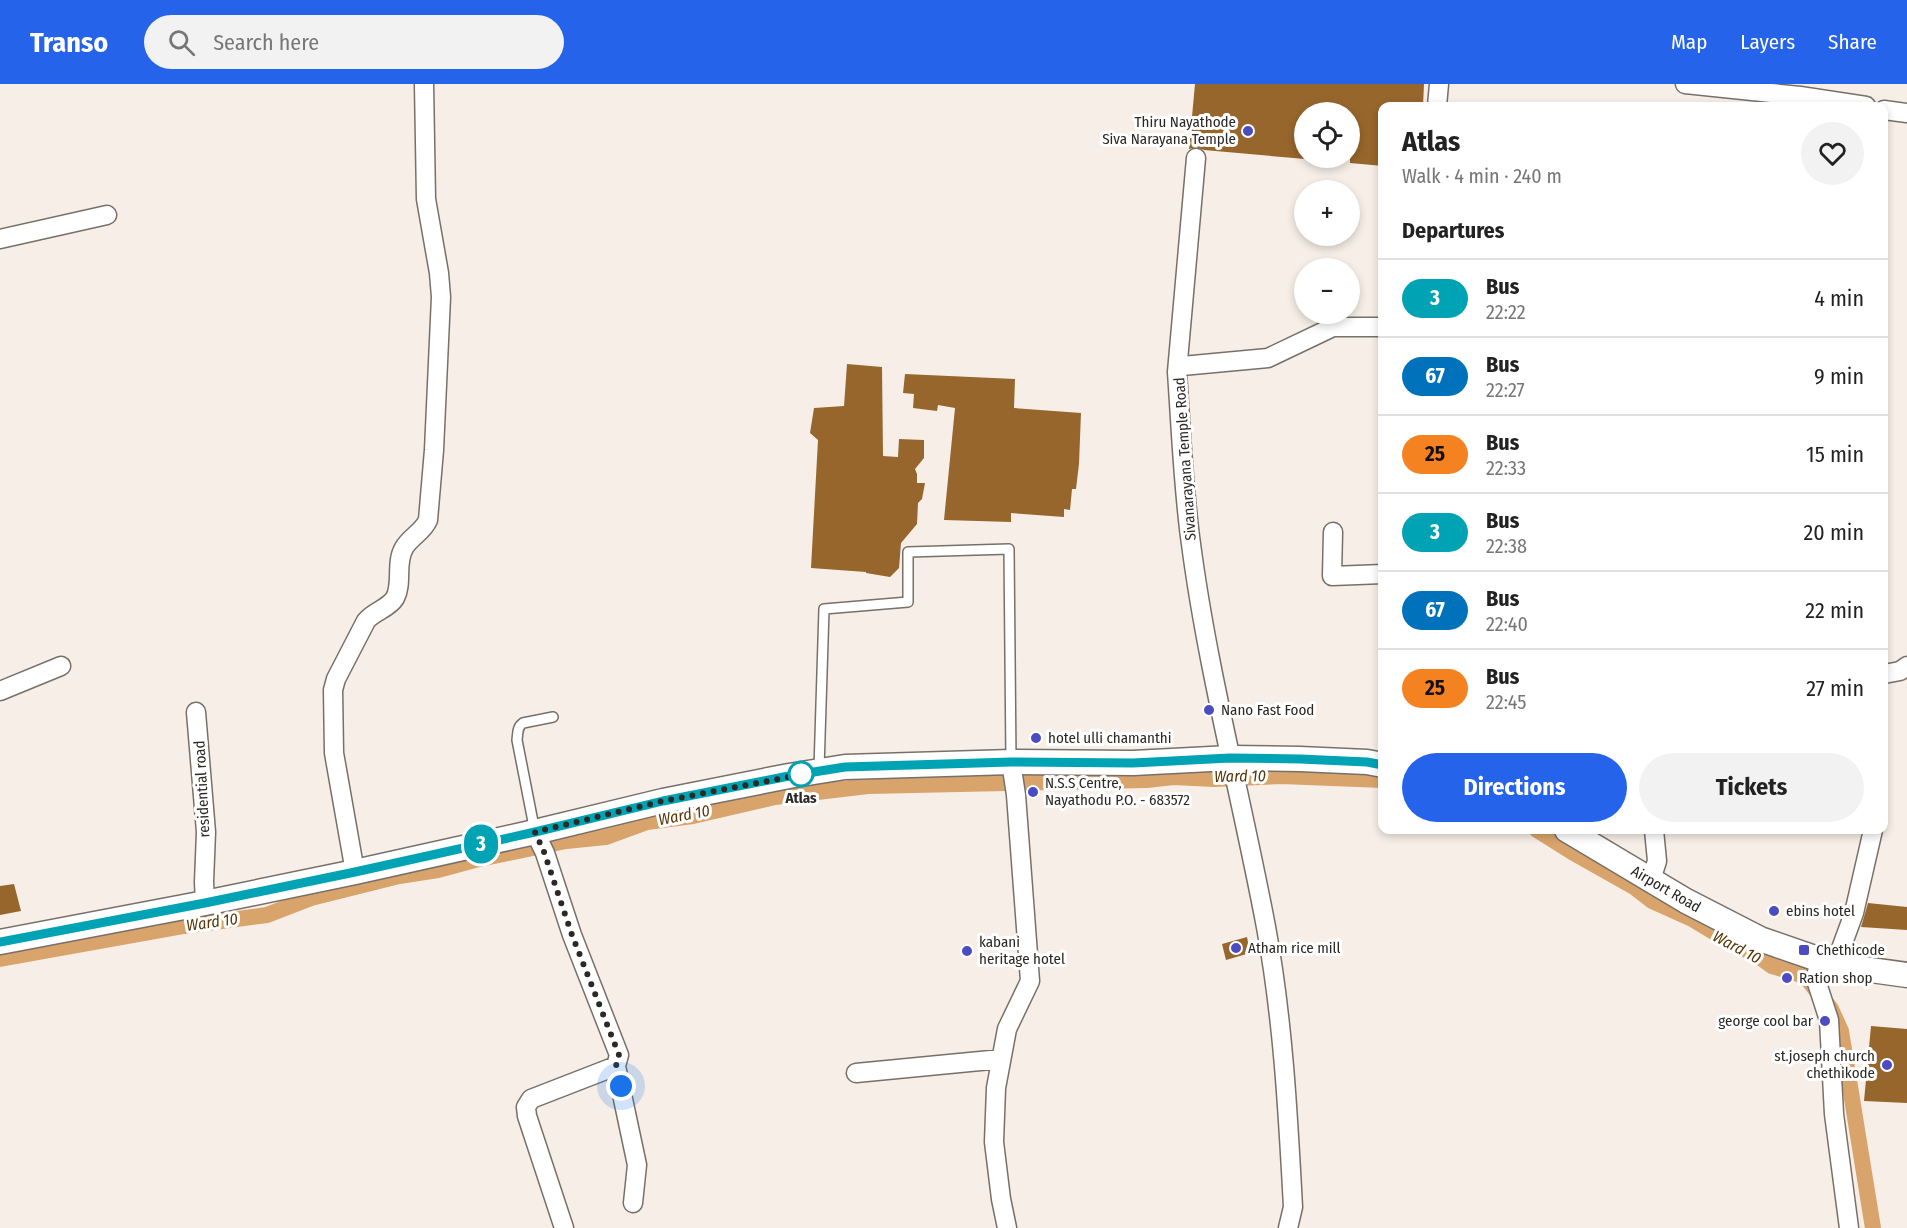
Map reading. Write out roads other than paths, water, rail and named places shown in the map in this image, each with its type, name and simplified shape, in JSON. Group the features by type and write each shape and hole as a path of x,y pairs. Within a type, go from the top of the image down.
{"main road":[{"path":"0,942 355,872 540,842 663,801 845,767 1311,760 1378,765"},
{"name":"Airport Road","path":"1574,834 1686,902 1824,970 1907,975"}],"street":[{"path":"355,872 334,753 333,690 336,679 366,621 371,615 394,600 397,593 401,553 424,528 428,520 434,450 441,297 440,273 426,199 424,84"},
{"path":"1437,102 1439,84"},
{"path":"1685,84 1840,102"},
{"path":"1888,111 1907,113"},
{"path":"1177,372 1196,158"},
{"path":"0,239 106,215"},
{"name":"Sivanarayana Temple Road","path":"1288,1228 1293,1206 1285,1061 1266,929 1204,624 1191,542 1177,372 1182,366 1269,358 1333,327 1378,327"},
{"path":"1333,532 1332,576 1378,574"},
{"path":"0,691 61,666"},
{"name":"residential road","path":"196,712 206,832 205,903"},
{"path":"1007,1228 994,1142 996,1088 1007,1029 1030,981 1012,765"},
{"path":"1651,880 1657,861 1654,834"},
{"path":"1849,1228 1834,1114 1829,1020 1822,1004 1824,970 1854,913 1872,834"},
{"path":"540,842 572,935 619,1055 616,1066 637,1165 633,1203"},
{"path":"856,1073 1001,1059"},
{"path":"564,1228 526,1107 531,1099 616,1066"}],"lane":[{"path":"819,771 824,609 908,602 908,552 1009,549 1012,765"},
{"path":"540,842 517,740 519,726 523,723 553,717"}],"waterway":[{"name":"Ward 10","path":"0,959 184,926 267,915 311,898 399,876 438,870 566,841 606,837 647,822 693,816 775,797 868,786 1147,780 1173,777 1214,779 1281,776 1378,780"},
{"name":"Ward 10","path":"1543,834 1634,887 1652,901 1692,919 1757,955 1772,966 1805,976 1831,1009 1841,1031 1873,1228"}],"place":[{"name":"Thiru Nayathode Siva Narayana Temple","path":"1248,131"},
{"name":"Nano Fast Food","path":"1209,710"},
{"name":"hotel ulli chamanthi","path":"1036,738"},
{"name":"Atlas","path":"801,774"},
{"name":"N.S.S Centre, Nayathodu P.O. - 683572","path":"1033,792"},
{"name":"ebins hotel","path":"1774,911"},
{"name":"Atham rice mill","path":"1236,948"},
{"name":"Chethicode","path":"1804,950"},
{"name":"kabani heritage hotel","path":"967,951"},
{"name":"Ration shop","path":"1787,978"},
{"name":"george cool bar","path":"1825,1021"},
{"name":"st.joseph church chethikode","path":"1887,1065"}]}
